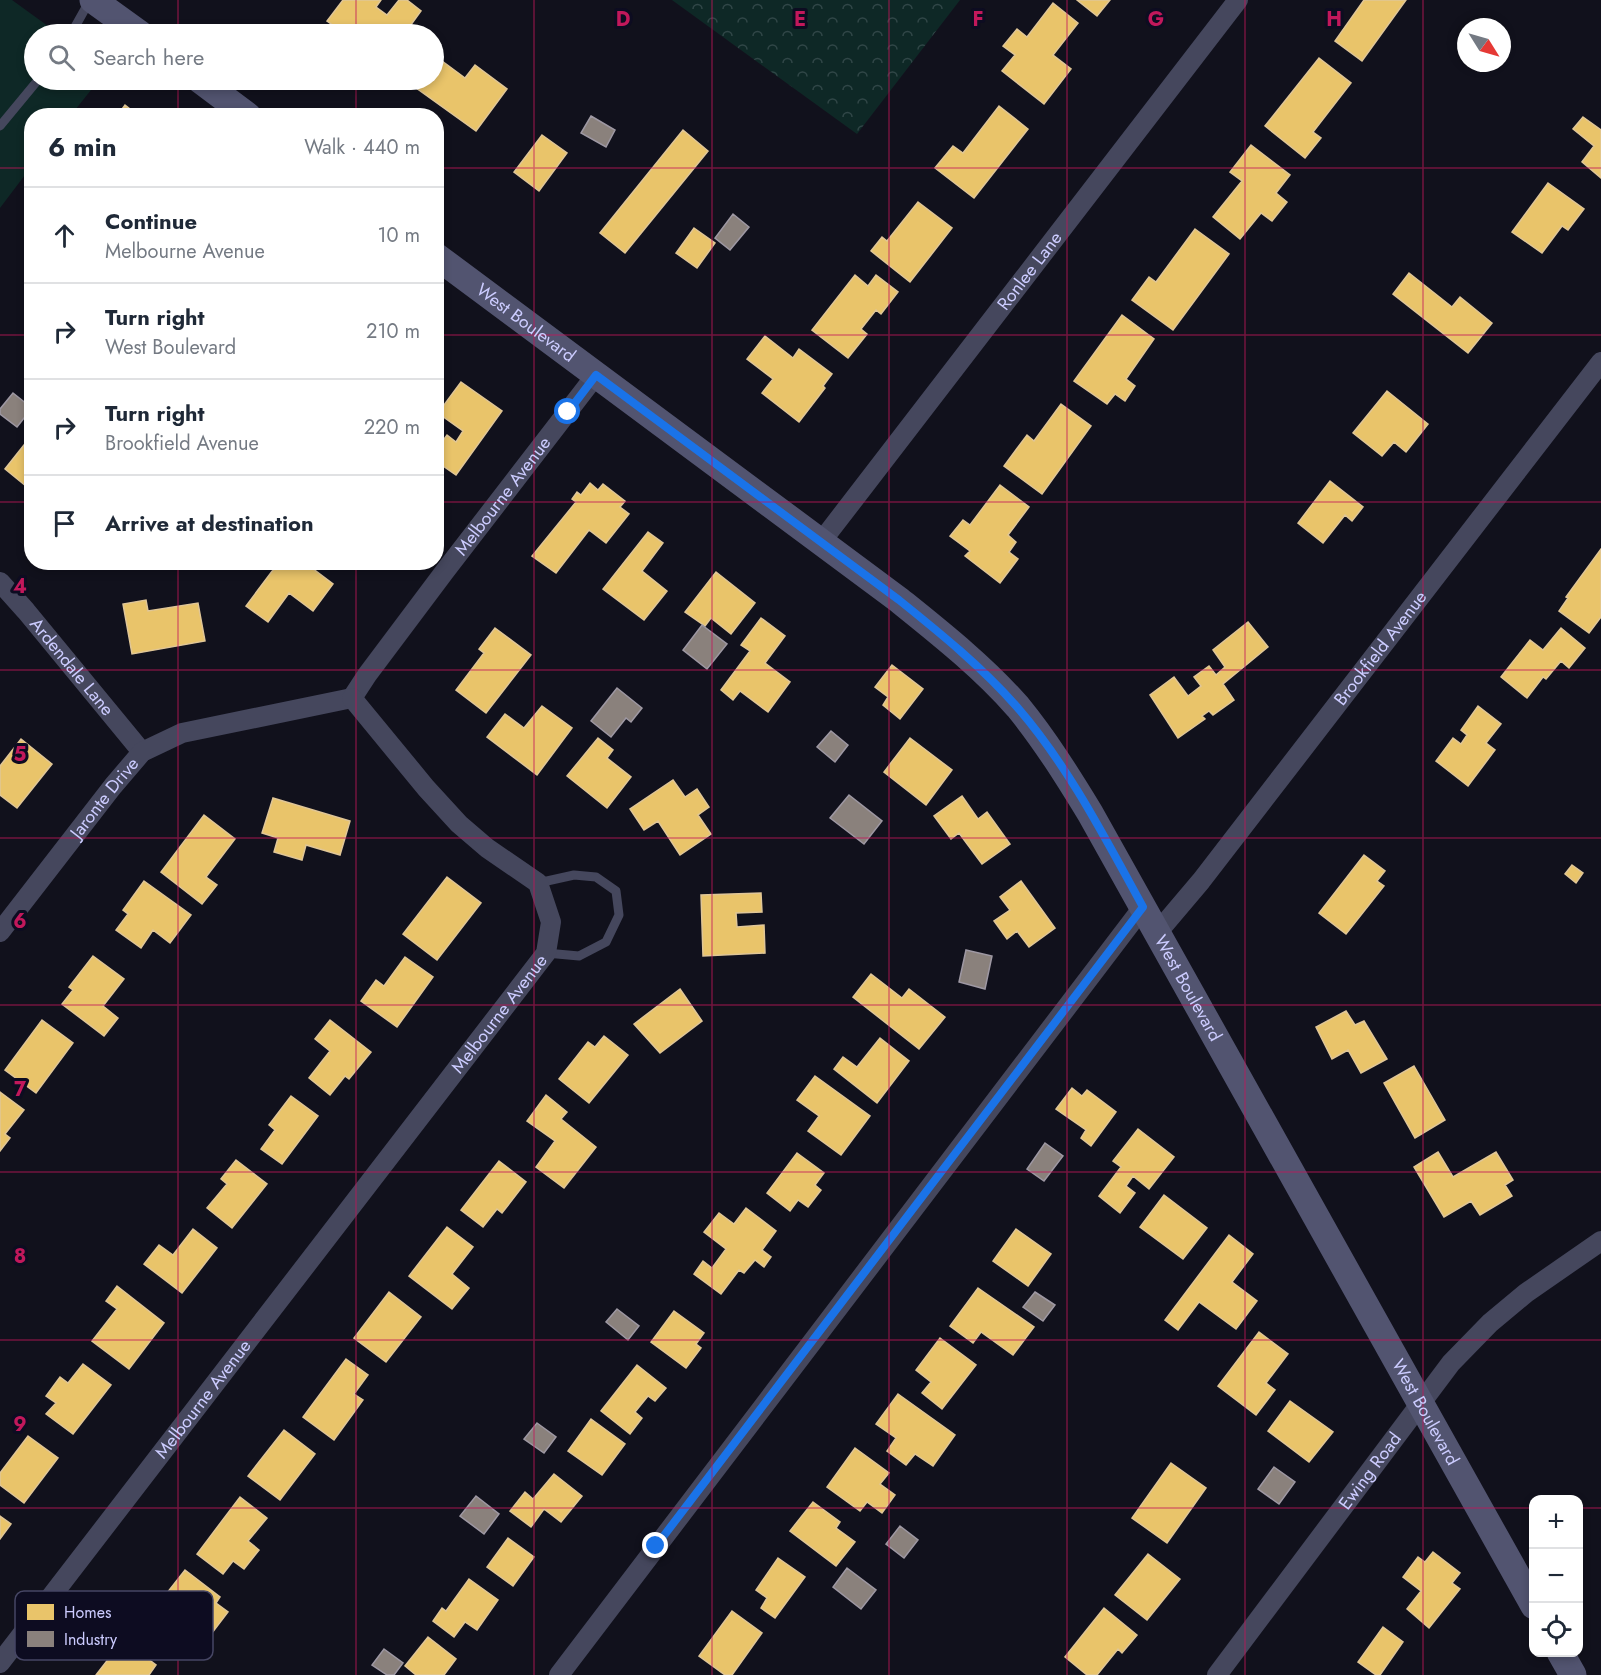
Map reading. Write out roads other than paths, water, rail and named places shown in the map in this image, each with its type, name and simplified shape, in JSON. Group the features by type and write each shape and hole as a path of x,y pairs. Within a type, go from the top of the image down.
{"street":[{"path":"91,0 126,24"},
{"name":"Ronlee Lane","path":"821,542 1238,0"},
{"path":"213,90 237,108"},
{"name":"West Boulevard","path":"444,262 941,634 1017,707 1055,757 1090,813 1531,1603"},
{"name":"Brookfield Avenue","path":"1157,933 1201,881 1601,362"},
{"name":"Melbourne Avenue","path":"352,698 425,597 596,375"},
{"name":"Ardendale Lane","path":"0,582 142,752"},
{"path":"352,698 426,788 459,824 487,848 538,883"},
{"name":"Jaronte Drive","path":"0,932 142,752 182,733 352,698"},
{"name":"Melbourne Avenue","path":"55,1591 546,953 550,922 538,883"},
{"path":"559,1675 1143,907"},
{"name":"Ewing Road","path":"1217,1675 1451,1363 1490,1323 1526,1293 1601,1241"},
{"name":"Melbourne Avenue","path":"0,1663 15,1643"},
{"path":"1562,1657 1573,1675"}],"lane":[{"path":"77,24 91,0"},
{"path":"0,126 30,90"},
{"path":"538,883 574,875 596,877 616,891 619,915 606,942 579,956 546,953"}]}
